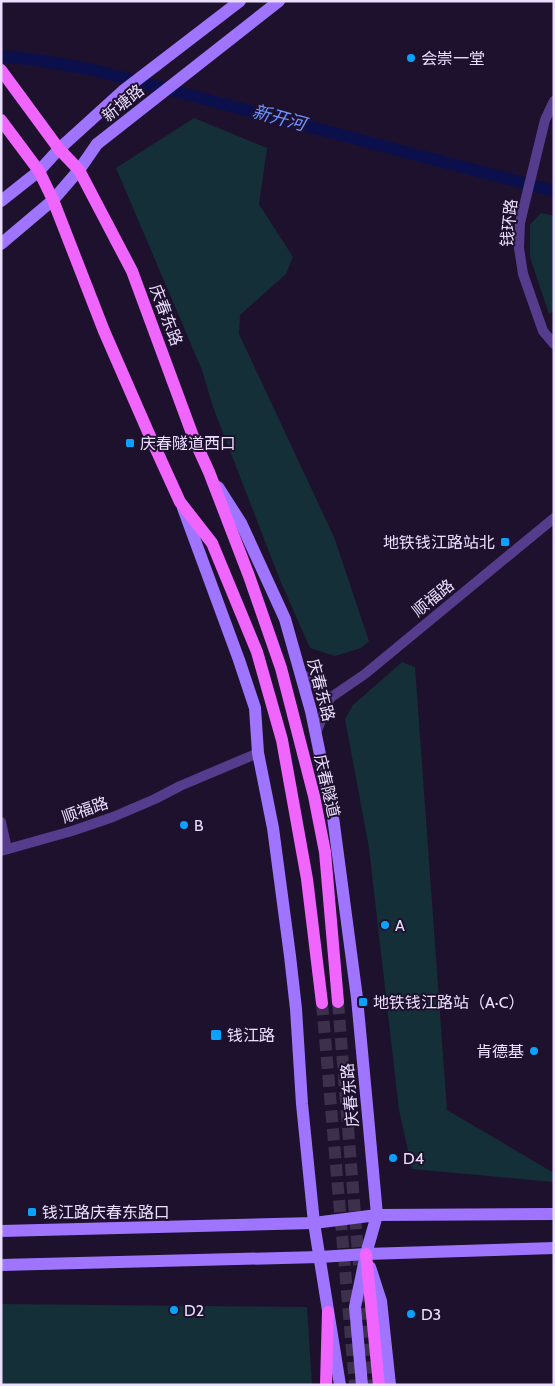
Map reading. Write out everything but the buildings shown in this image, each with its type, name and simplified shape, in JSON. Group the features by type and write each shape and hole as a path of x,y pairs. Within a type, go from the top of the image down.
{"main road":[{"name":"新塘路","path":"1,201 39,171 59,149 124,90 240,1"},
{"name":"新塘路","path":"1,244 54,200 79,170 97,144 279,1"},
{"name":"庆春东路","path":"3,72 59,149 79,170 132,270 194,439 209,472 241,523 285,619 311,711 333,817 357,998 376,1215 355,1307 362,1385"},
{"path":"1,120 39,171 54,200 104,331 180,502 240,660 255,708 258,753 273,828 296,1008 302,1104 314,1223 340,1385"},
{"name":"庆春隧道","path":"209,472 282,668 314,796 325,852 338,1002"},
{"path":"180,502 212,543 256,652 282,740 307,879 322,1003"},
{"path":"1,1231 314,1223 376,1215 554,1214"},
{"path":"1,1265 320,1257 554,1248"},
{"path":"366,1254 378,1385"},
{"path":"366,1254 381,1301 390,1385"},
{"path":"326,1385 328,1312"}],"street":[{"name":"钱环路","path":"554,101 545,120 524,202 520,223 519,248 523,274 543,331 554,344"},
{"name":"顺福路","path":"330,698 365,674 554,518"},
{"path":"300,672 330,698 316,733"},
{"name":"顺福路","path":"4,850 72,831 113,817 258,753"},
{"path":"1,822 4,850"}],"shaded area":[{"path":"194,118 267,148 259,204 293,257 286,274 240,315 239,334 334,537 369,641 361,648 335,656 310,648 280,580 213,407 202,370 116,168"},
{"path":"541,213 554,216 554,311 549,314 530,257 530,225"},
{"path":"402,662 415,667 447,1110 554,1173 554,1182 412,1169 399,1110 369,848 345,719 353,705"},
{"path":"1,1304 307,1307 312,1385 1,1385"}],"waterway":[{"name":"新开河","path":"1,56 94,70 554,191"}],"tunnel":[{"path":"338,1002 359,1265"},
{"path":"322,1003 355,1385"},
{"path":"361,1290 368,1385"}],"place":[{"name":"会崇一堂","path":"411,58"},
{"name":"庆春隧道西口","path":"130,443"},
{"name":"地铁钱江路站北","path":"505,542"},
{"name":"B","path":"184,825"},
{"name":"A","path":"385,925"},
{"name":"地铁钱江路站（A·C）","path":"363,1002"},
{"name":"钱江路","path":"216,1035"},
{"name":"肯德基","path":"534,1051"},
{"name":"D4","path":"393,1158"},
{"name":"钱江路庆春东路口","path":"32,1212"},
{"name":"D2","path":"174,1310"},
{"name":"D3","path":"411,1314"}]}
